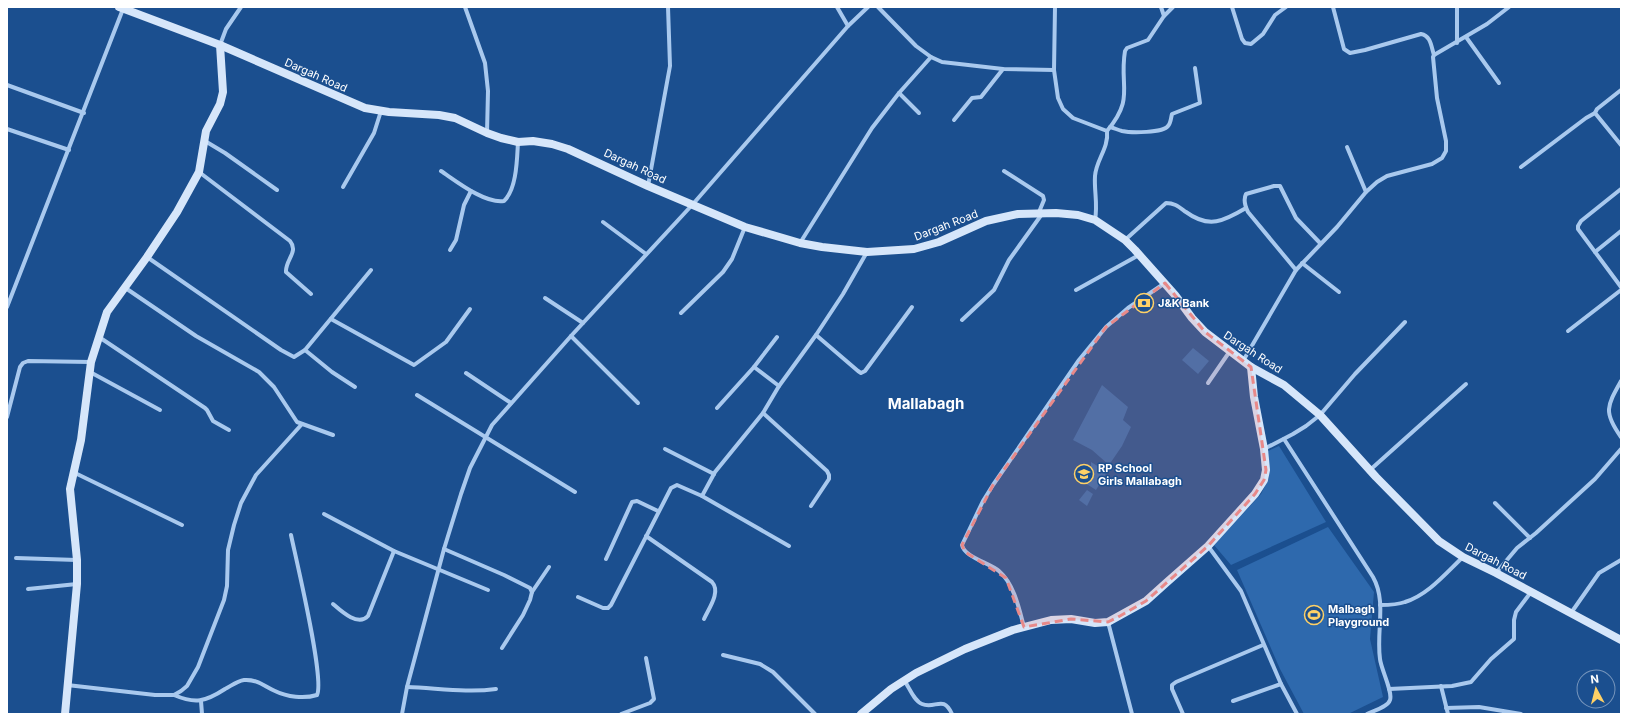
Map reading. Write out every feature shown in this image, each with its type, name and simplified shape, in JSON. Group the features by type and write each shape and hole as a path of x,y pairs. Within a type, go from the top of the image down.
{"street":[{"path":"65,714 77,584 77,560 70,489 81,440 91,362 106,312 147,257 177,212 199,172 206,131 220,104 223,92 220,45 226,28 241,7"},
{"path":"465,7 485,63 488,92 487,133"},
{"path":"648,186 670,66 668,7"},
{"path":"838,7 848,26"},
{"path":"402,714 407,687 444,550 470,468 492,425 570,336 693,204 848,26 868,7"},
{"path":"878,7 916,46 931,58 942,62 1003,69 1054,70"},
{"path":"1056,7 1054,70 1056,90 1063,109 1073,118 1107,131"},
{"path":"1161,7 1164,16"},
{"path":"1095,220 1097,205 1095,175 1106,146 1107,131 1115,122 1124,100 1123,59 1125,51 1128,48 1148,40 1164,16 1173,7"},
{"path":"1232,7 1242,39 1245,43 1251,44 1263,34 1275,16 1286,7"},
{"path":"1243,361 1296,270 1320,243 1337,227 1366,192 1377,182 1387,176 1432,164 1442,158 1446,151 1446,141 1437,98 1432,61 1434,55 1429,38 1426,35 1421,34 1350,53 1344,49 1333,7"},
{"path":"1457,7 1457,43"},
{"path":"1434,55 1488,24 1509,7"},
{"path":"7,306 84,113 121,8"},
{"name":"Dargah Road","path":"121,8 138,11 354,104 381,112 419,113 455,118 487,133 518,142 533,141 568,149 648,186 745,227 800,243 867,252 914,250 939,242 992,220 1018,214 1041,212 1078,215 1095,220 1125,240 1165,283 1196,323 1205,332 1243,361 1284,385 1320,414 1370,470 1439,541 1463,557 1621,640"},
{"path":"1466,37 1499,83"},
{"path":"800,243 872,128 899,94 931,58"},
{"path":"1110,127 1122,131 1137,132 1156,130 1169,125 1172,114 1200,102 1195,68"},
{"path":"954,120 972,98 981,96 1003,69"},
{"path":"7,85 84,113"},
{"path":"1521,168 1586,118 1595,113 1597,109 1621,90"},
{"path":"899,94 919,113"},
{"path":"343,187 374,133 381,112"},
{"path":"1595,113 1621,145"},
{"path":"7,129 69,150"},
{"path":"204,141 225,153 277,190"},
{"path":"441,171 471,191 496,200 504,200 508,197 511,191 518,142"},
{"path":"1347,147 1366,192"},
{"path":"962,320 994,290 1009,260 1041,212 1044,200 1043,196 1004,170"},
{"path":"199,172 290,241 294,247 294,252 287,266 286,272 311,294"},
{"path":"1296,270 1248,212 1244,197 1246,194 1274,186 1280,186 1296,218 1320,243"},
{"path":"1621,189 1581,221 1578,226 1578,229 1621,286"},
{"path":"450,250 456,240 464,205 471,191"},
{"path":"1125,240 1166,203 1172,203 1194,217 1214,222 1228,219 1246,208"},
{"path":"603,222 646,254"},
{"path":"681,313 723,272 732,259 745,227"},
{"path":"1595,252 1621,231"},
{"path":"702,496 714,474 762,413 779,386 816,335 843,294 867,252"},
{"path":"1076,290 1139,255"},
{"path":"147,257 291,357 297,356 305,350 371,270"},
{"path":"1302,263 1339,292"},
{"path":"1024,627 1006,578 997,570 965,552 962,545 993,485 1079,360 1116,317 1145,295 1165,283"},
{"path":"124,287 196,336 259,372 274,387 295,419 302,424 334,435"},
{"path":"1568,331 1621,290"},
{"path":"545,298 582,323"},
{"path":"816,335 861,373 865,371 912,307"},
{"path":"331,319 414,365 446,342 470,308"},
{"path":"1264,449 1284,440 1306,426 1320,414 1355,374 1405,322"},
{"path":"98,336 208,410 213,421 229,430"},
{"path":"570,336 638,404"},
{"path":"717,408 754,367 777,337"},
{"path":"305,350 332,372 355,387"},
{"path":"1208,383 1230,351"},
{"path":"7,416 20,367 23,363 28,361 91,362"},
{"path":"754,367 779,386"},
{"path":"860,714 904,680 964,648 1024,627 1051,620 1070,619 1095,623 1108,622 1146,601 1208,546 1255,494 1264,480 1266,470 1264,449 1254,397 1252,367"},
{"path":"90,372 160,410"},
{"path":"466,373 511,403"},
{"path":"1621,381 1609,404 1609,414 1611,422 1621,437"},
{"path":"1370,470 1466,384"},
{"path":"417,395 575,492"},
{"path":"762,413 827,471 829,475 828,479 811,506"},
{"path":"174,695 187,686 198,667 224,600 227,586 228,550 241,503 256,475 302,424"},
{"path":"1284,440 1373,577 1380,592 1378,645 1382,671 1390,694 1389,702 1367,714"},
{"path":"665,449 714,474"},
{"path":"1496,573 1517,548 1595,479 1621,449"},
{"path":"73,472 182,525"},
{"path":"578,597 603,608 608,608 611,606 658,511 671,488 677,485 702,496 789,546"},
{"path":"606,559 632,502 637,501 658,511"},
{"path":"1495,503 1530,538"},
{"path":"324,514 394,551 439,571 488,590"},
{"path":"67,685 155,695 174,695 194,702 218,694 243,680 254,680 284,694 310,697 317,695 319,684 312,635 291,535"},
{"path":"646,536 716,586 716,592 704,619"},
{"path":"1208,546 1241,592 1263,645 1297,714"},
{"path":"444,550 504,575 530,588 532,592"},
{"path":"333,604 353,618 362,620 365,619 368,616 394,551"},
{"path":"1380,605 1400,603 1416,597 1428,590 1463,557"},
{"path":"16,558 77,560"},
{"path":"1570,613 1599,573 1621,560"},
{"path":"502,648 525,610 532,596 532,592 549,567"},
{"path":"28,589 77,584"},
{"path":"1389,689 1452,686 1471,682 1491,659 1514,639 1514,620 1516,612 1531,592"},
{"path":"1108,622 1132,714"},
{"path":"1184,714 1172,689 1172,685 1263,645"},
{"path":"723,656 760,664 773,672 815,714"},
{"path":"621,714 650,703 654,699 646,658"},
{"path":"904,680 920,703 924,705 944,703 947,705 952,714"},
{"path":"1233,701 1281,684"},
{"path":"1441,686 1448,714"},
{"path":"407,687 472,692 496,689"},
{"path":"202,700 202,714"},
{"path":"1446,708 1479,707 1521,714"}],"highlighted area":[{"path":"1165,283 1205,332 1251,367 1266,470 1264,480 1255,494 1208,546 1146,601 1120,616 1108,622 1071,619 1024,627 1006,578 965,552 962,545 993,485 1106,327"}],"shaded area":[{"path":"1193,348 1209,361 1198,374 1182,360"},
{"path":"1102,385 1128,407 1123,420 1131,427 1122,446 1109,465 1092,450 1073,440"},
{"path":"1279,446 1326,522 1231,565 1214,545 1261,494 1269,478 1268,451"},
{"path":"1091,462 1107,472 1096,490 1085,483 1091,468"},
{"path":"1087,490 1093,494 1087,506 1079,500"},
{"name":"Malbagh Playground","path":"1328,527 1374,592 1370,639 1383,697 1348,714 1304,714 1280,669 1237,570"}],"place":[{"name":"J&K Bank","path":"1144,303"},
{"name":"RP School Girls Mallabagh","path":"1084,474"},
{"name":"Malbagh Playground","path":"1314,615"}],"district":[{"name":"Mallabagh","path":"926,404"}]}
